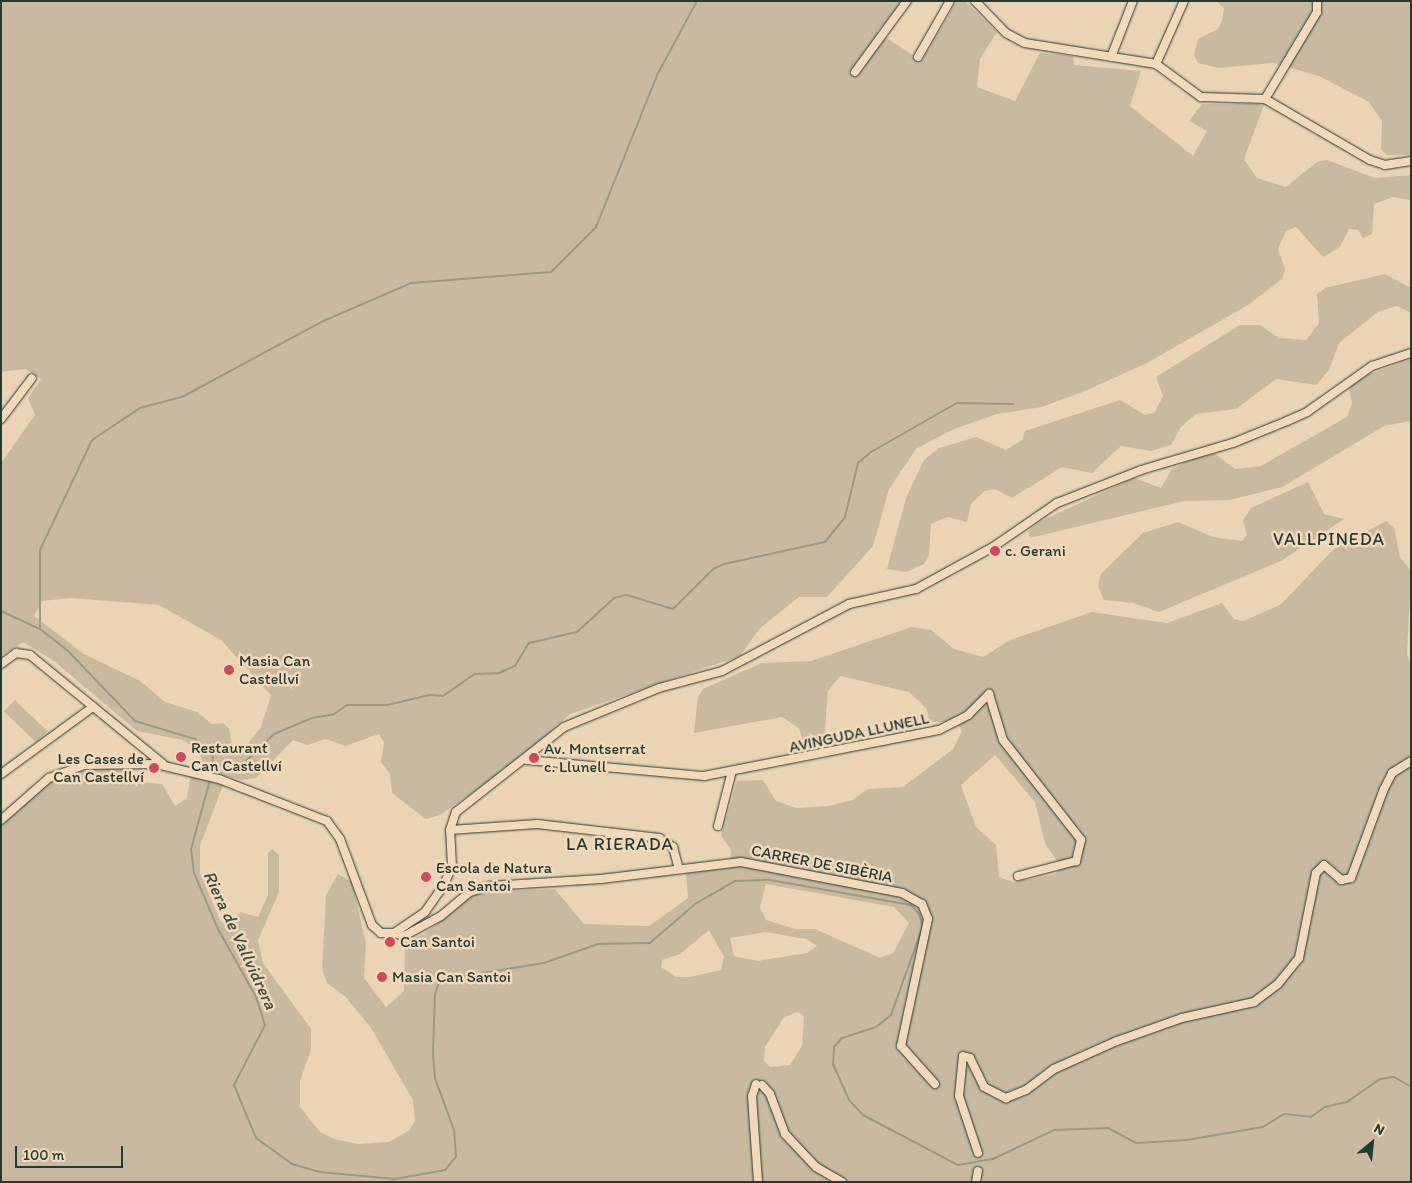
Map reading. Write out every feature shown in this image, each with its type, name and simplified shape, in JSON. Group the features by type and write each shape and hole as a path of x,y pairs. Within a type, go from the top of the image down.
{"street":[{"path":"855,72 907,1"},
{"path":"918,57 950,1"},
{"path":"975,1 1006,33 1024,43 1156,64 1207,99 1265,99 1370,160 1385,165 1409,162"},
{"path":"1111,57 1133,1"},
{"path":"1156,64 1184,1"},
{"path":"1265,99 1317,12 1317,1"},
{"path":"1,820 58,772 98,762 166,765 219,779 327,821 343,848 372,925 381,933 394,933 425,912 444,885 452,862 450,830 459,809 580,719 659,688 722,671 849,604 916,589 993,547 1057,503 1141,470 1233,443 1287,421 1308,412 1372,366 1411,352"},
{"path":"1,419 32,378"},
{"path":"1,664 16,653 30,655 140,744 146,751 166,765"},
{"name":"AVINGUDA LLUNELL","path":"527,760 587,762 687,776 732,771 939,730 968,716 989,694 1003,740 1080,840 1076,861 1018,876"},
{"path":"1,774 93,707"},
{"path":"140,744 142,763"},
{"path":"142,763 146,751"},
{"path":"978,1153 973,1133 959,1096 963,1056 970,1058 984,1087 1006,1098 1026,1090 1054,1069 1117,1041 1182,1018 1254,1002 1278,984 1299,958 1316,873 1324,865 1341,880 1351,878 1384,789 1392,773 1411,761"},
{"path":"718,826 732,771"},
{"path":"450,830 537,824 659,838 673,847 678,869"},
{"name":"CARRER DE SIBÈRIA","path":"394,933 404,936 442,916 470,892 486,886 754,861 902,893 918,901 926,911 928,925 901,1046 935,1084"},
{"path":"758,1182 752,1096 759,1084 770,1094 784,1134 809,1161 842,1182"},
{"path":"976,1182 978,1170"}],"shaded area":[{"path":"1,1 904,1 877,32 922,61 957,1 965,1 997,32 980,59 977,87 1015,101 1040,53 1073,56 1074,65 1141,71 1130,106 1193,156 1207,131 1189,121 1202,104 1259,104 1264,105 1244,159 1257,178 1286,187 1317,162 1327,160 1375,178 1411,175 1411,200 1393,197 1374,204 1372,234 1363,238 1358,230 1349,229 1340,247 1323,257 1296,227 1286,231 1278,249 1285,269 1282,279 1248,305 1147,363 1085,391 1042,407 997,414 954,429 916,449 889,489 873,546 827,597 799,597 760,628 740,656 570,714 509,768 440,815 426,819 392,793 390,774 381,762 384,742 379,734 345,746 326,739 307,745 293,740 256,778 242,780 205,771 199,751 183,740 137,731 54,661 23,642 1,656 1,463 35,415 28,398 41,379 26,369 1,372","holes":["71,598 159,605 221,640 271,695 261,727 245,747 233,751 229,729 223,723 212,724 197,712 165,702 140,681 84,654 34,616 42,601"]},
{"path":"1216,1 1411,1 1411,155 1387,155 1381,149 1382,121 1369,102 1319,76 1273,63 1218,68 1198,63 1194,55 1198,39 1218,29 1222,21 1224,8"},
{"path":"1385,274 1411,288 1411,313 1397,306 1378,312 1339,343 1329,370 1316,385 1276,379 1236,409 1196,414 1181,427 1171,445 1151,451 1121,446 1092,473 1062,467 1012,498 995,489 985,491 971,504 967,522 948,517 931,524 929,555 924,564 906,572 887,569 906,498 924,460 939,448 976,437 1006,450 1022,440 1025,431 1120,400 1145,415 1155,412 1163,396 1156,377 1240,325 1260,325 1279,338 1306,340 1319,323 1317,294 1325,288"},
{"path":"1411,359 1411,421 1384,426 1282,487 1230,500 1184,501 1030,538 1028,531 1039,522 1134,478 1161,488 1171,470 1198,456 1215,454 1235,469 1261,466 1347,417 1352,403 1349,388 1360,378"},
{"path":"1308,482 1324,514 1344,519 1281,561 1159,612 1133,603 1104,600 1098,586 1101,574 1143,533 1178,522 1213,537 1242,541 1247,535 1243,520 1251,508"},
{"path":"1386,521 1394,527 1400,557 1411,571 1407,654 1411,667 1411,1182 1,1182 1,826 50,781 69,773 118,766 131,771 141,782 162,784 175,806 187,798 191,773 223,785 200,846 200,873 220,920 228,927 240,912 258,917 268,895 268,853 272,849 279,855 279,892 258,940 263,963 311,1029 311,1050 300,1081 300,1107 320,1132 334,1139 358,1144 389,1142 410,1130 415,1120 413,1100 371,1028 345,996 327,983 322,969 326,895 338,874 352,882 366,943 364,978 386,1007 404,991 405,942 424,934 477,892 555,889 584,924 649,926 688,898 686,873 730,865 731,850 721,835 737,781 763,780 776,801 796,808 829,806 852,800 868,789 903,787 953,749 962,731 957,722 930,722 926,708 909,692 840,676 828,691 824,742 815,747 805,748 799,728 782,717 694,733 698,697 703,689 762,663 811,661 912,627 931,630 954,649 983,657 1010,640 1092,612 1167,623 1222,603 1234,619 1243,621 1280,605 1334,549","holes":["995,755 1035,802 1045,844 1061,866 1056,874 1013,882 999,877 996,845 976,827 961,785","766,884 894,907 909,923 893,953 880,958 815,929 795,929 766,920 760,907","709,930 724,957 721,970 690,977 676,977 661,967 662,960 680,954","765,932 806,939 817,946 807,953 758,961 734,956 730,938","798,1012 804,1016 802,1046 790,1065 770,1067 764,1061 765,1047 784,1017"]},
{"path":"15,700 47,731 36,743 4,712"}],"waterway":[{"path":"40,629 40,550 92,440 140,408 182,397 321,322 411,283 551,272 596,227 657,75 697,1"},
{"path":"213,764 238,769 274,734 312,718 334,714 347,705 387,705 430,695 443,696 474,674 499,673 515,666 529,643 577,632 614,598 627,595 673,609 713,569 724,564 825,542 845,517 858,463 871,452 957,403 1013,404"},
{"name":"Riera de Vallvidrera","path":"1,611 40,629 69,652 135,721 195,739 213,757 211,776"},
{"name":"Riera de Vallvidrera","path":"210,780 191,849 194,873 218,929 256,997 265,1025 234,1085 256,1138 292,1164 320,1172 395,1179 445,1170 456,1157 454,1130 435,1078 433,1053 435,994 440,980 544,963 598,944 650,943 695,904 735,881 770,880 911,905 919,914 923,926 891,1015 876,1027 842,1038 834,1047 833,1064 849,1100 863,1115 958,1165 993,1159 1054,1130 1108,1128 1136,1143 1187,1140 1263,1127 1284,1114 1311,1117 1325,1107 1347,1102 1380,1079 1394,1077 1411,1087"}],"place":[{"name":"c. Gerani","path":"995,551"},
{"name":"Masia Can Castellví","path":"229,670"},
{"name":"Restaurant Can Castellví","path":"181,757"},
{"name":"Av. Montserrat c. Llunell","path":"534,758"},
{"name":"Les Cases de Can Castellví","path":"154,768"},
{"name":"Escola de Natura Can Santoi","path":"426,877"},
{"name":"Can Santoi","path":"390,942"},
{"name":"Masia Can Santoi","path":"382,977"}],"district":[{"name":"VALLPINEDA","path":"1329,539"},
{"name":"LA RIERADA","path":"620,844"}]}
